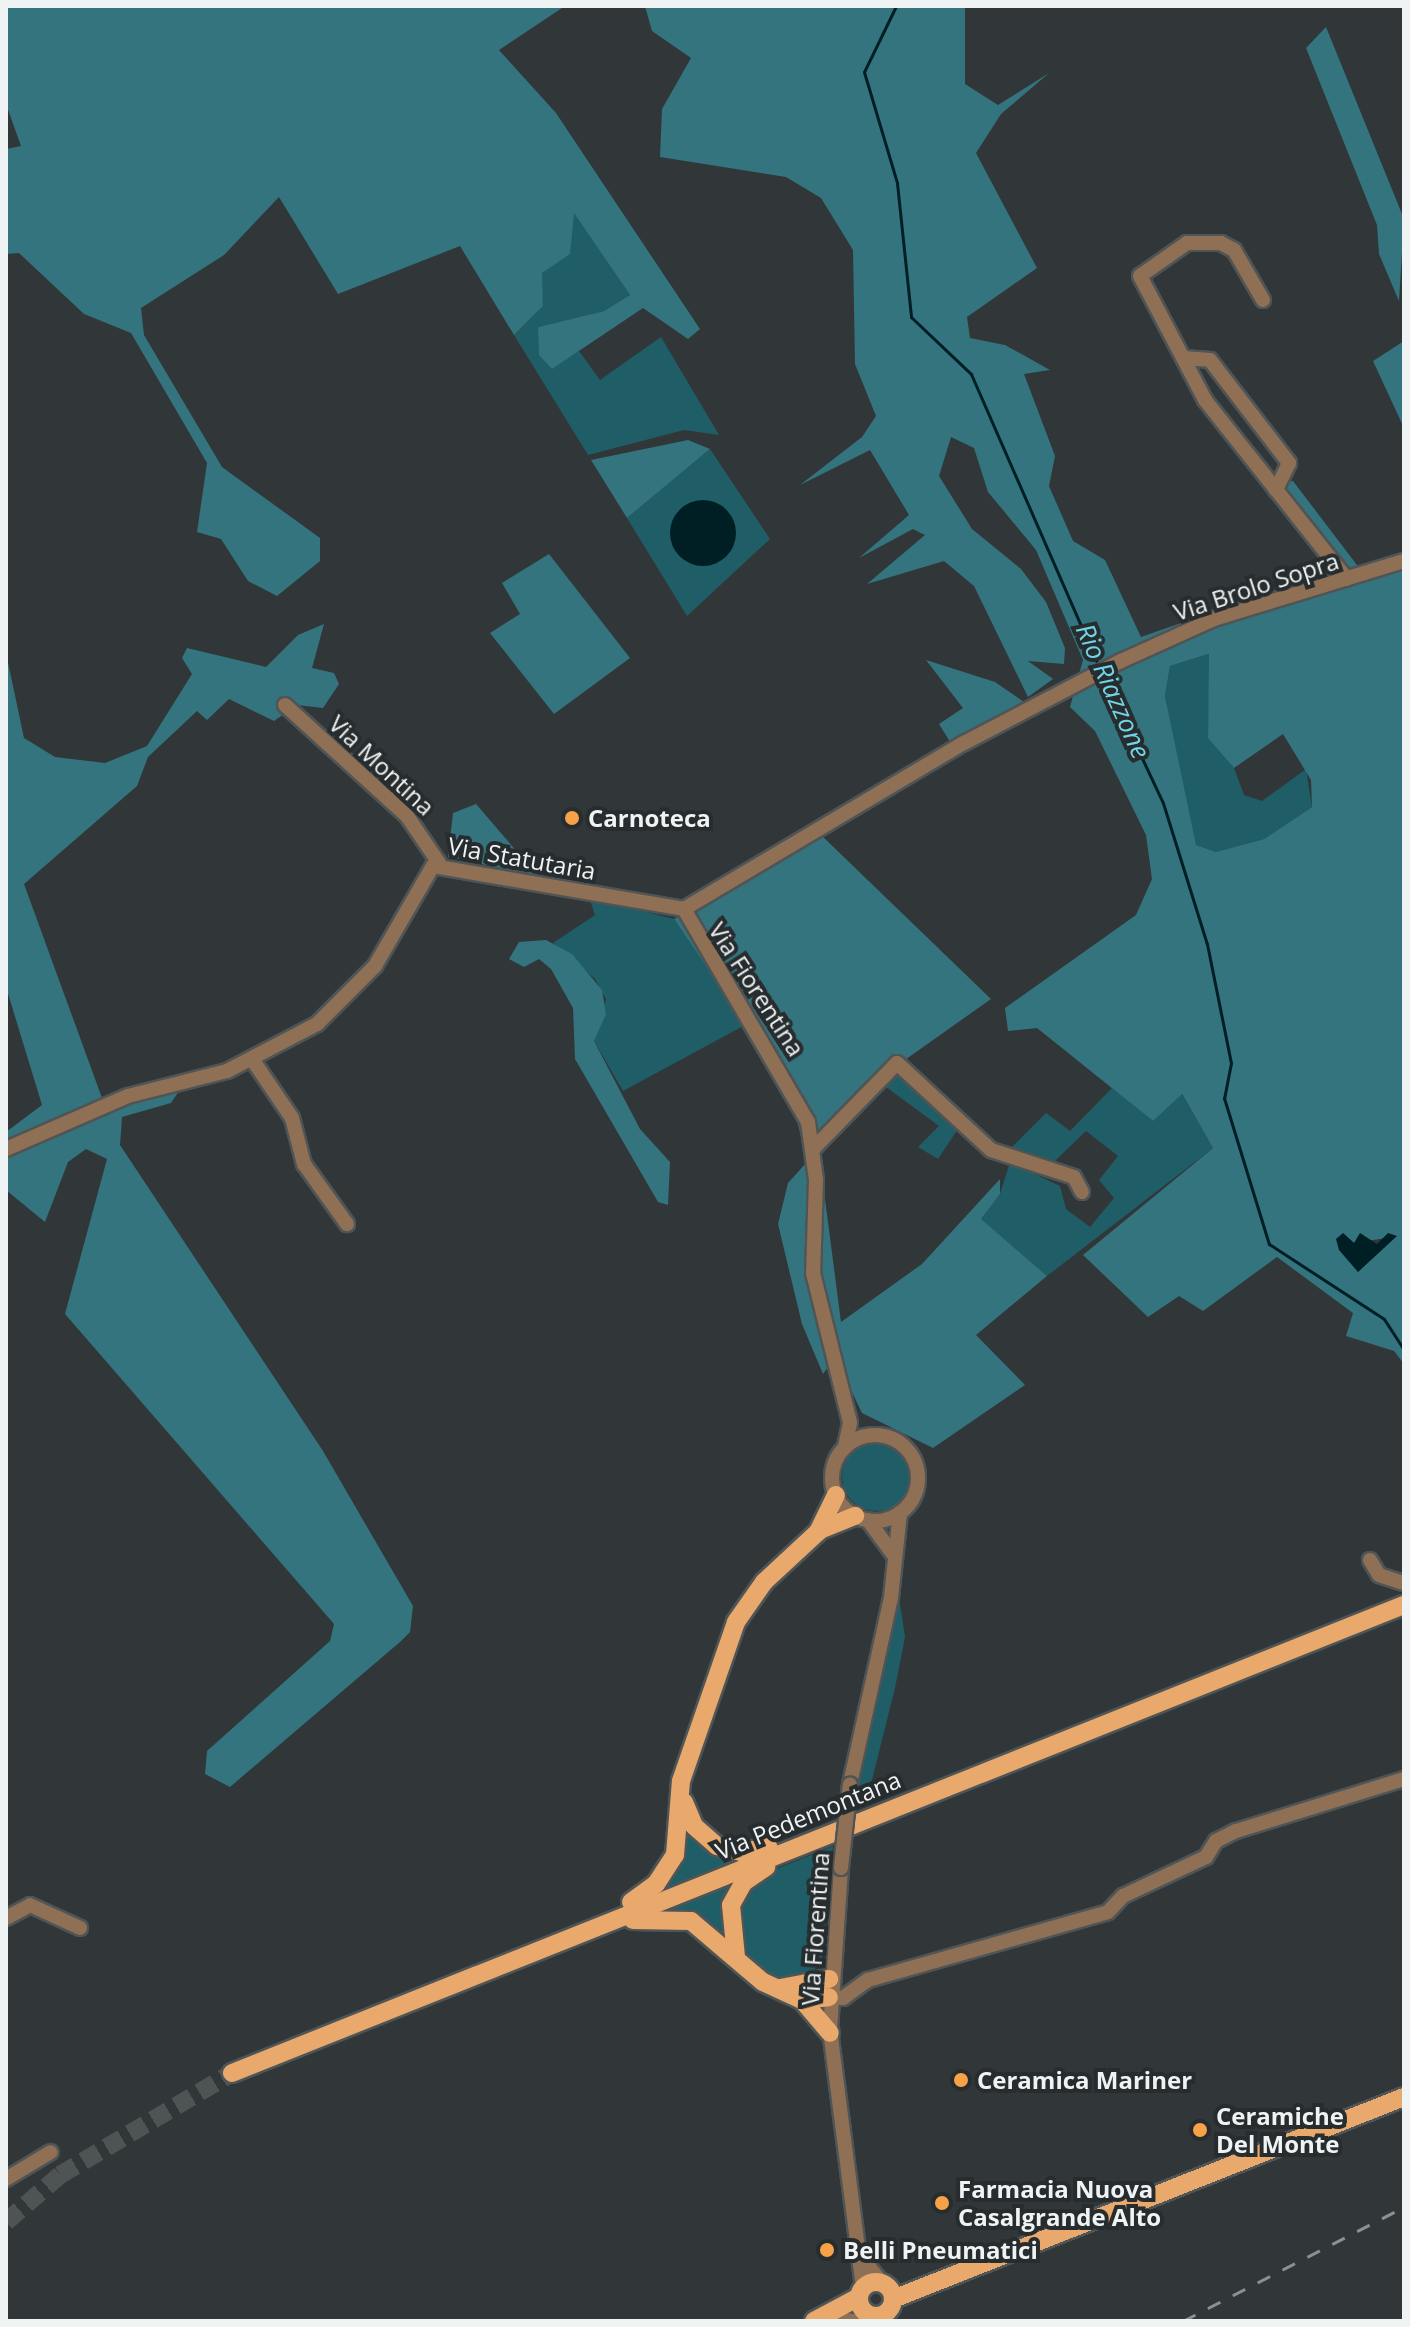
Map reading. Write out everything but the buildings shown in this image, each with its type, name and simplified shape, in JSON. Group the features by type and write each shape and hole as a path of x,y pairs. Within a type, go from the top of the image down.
{"main road":[{"path":"513,1959 656,1884 680,1839 681,1792 736,1622 764,1582 818,1532 836,1495"},
{"path":"818,1532 862,1518"},
{"name":"Via Pedemontana","path":"232,2073 889,1808 1404,1605"},
{"path":"681,1792 699,1832 741,1852 889,1808"},
{"path":"737,1959 728,1920 744,1882 889,1808"},
{"path":"513,1959 655,1915 697,1924 737,1959 802,2000 830,2033"},
{"path":"780,1988 829,1988"},
{"path":"802,2000 829,1988"},
{"path":"863,2308 1404,2097"}],"street":[{"path":"1263,300 1234,250 1221,243 1187,243 1150,265 1140,276 1143,287 1205,400 1347,579"},
{"path":"1183,358 1210,360 1289,463 1276,490"},
{"name":"Via Brolo Sopra","path":"1082,681 1214,619 1404,561"},
{"name":"Via Fiorentina","path":"836,1495 833,1468 845,1447 844,1400 824,1342 813,1273 813,1149 793,1085 684,909 1082,681"},
{"name":"Via Montina","path":"285,705 407,816 439,863"},
{"name":"Via Statutaria","path":"6,1149 117,1100 252,1059 306,1031 350,995 439,863 684,909"},
{"path":"252,1059 292,1118 304,1164 347,1224"},
{"path":"813,1149 897,1063 991,1150 1074,1177 1082,1192"},
{"name":"Via Fiorentina","path":"844,1400 879,1435 899,1442 916,1465 914,1495 900,1512 893,1555 891,1598 850,1784 829,1988 830,2033 865,2262 863,2308"},
{"path":"845,1447 879,1435"},
{"path":"836,1495 862,1518 893,1555"},
{"path":"862,1518 900,1512"},
{"path":"1370,1560 1379,1575 1404,1583"},
{"path":"829,1988 843,1998 868,1980 1108,1912 1123,1896 1206,1857 1216,1841 1404,1779"},
{"path":"6,1918 30,1905 80,1928"},
{"path":"6,2179 51,2152"}],"shaded area":[{"path":"6,6 565,6 499,50 556,113 700,329 688,339 643,308 552,369 539,355 538,327 604,311 630,295 574,213 570,254 542,273 543,306 514,335 460,246 338,294 279,197 224,255 141,308 144,335 222,467 320,538 320,561 277,596 248,581 221,539 197,532 207,463 131,333 84,314 19,253 6,254 6,149 21,146 6,104"},
{"path":"645,6 965,6 965,84 998,105 1049,73 1001,114 976,153 1037,268 967,317 970,338 1005,345 1050,370 1024,374 1055,456 1049,486 1073,541 1105,560 1141,637 1330,571 1264,488 1271,483 1293,481 1360,569 1404,555 1404,1364 1394,1351 1346,1336 1353,1313 1277,1257 1203,1311 1179,1296 1148,1317 1083,1255 1213,1148 1182,1094 1153,1121 1037,1028 1008,1031 1005,1008 1136,915 1152,879 1146,835 1095,731 1070,707 1083,660 1036,550 988,492 974,448 951,437 939,476 972,529 1021,569 1046,602 1065,648 1064,664 1028,661 1053,679 1028,697 974,586 944,561 867,584 925,535 913,529 859,558 909,515 870,450 800,485 862,437 876,416 855,364 853,250 821,198 786,177 660,157 662,109 691,58 652,31","holes":["1209,654 1208,738 1234,768 1283,734 1311,780 1312,807 1264,839 1216,852 1196,845 1165,696 1170,666","1343,1233 1354,1243 1386,1238 1358,1272"]},
{"path":"1326,27 1404,219 1399,301 1379,254 1377,225 1306,48"},
{"path":"574,212 630,295 604,311 538,327 552,368 579,351 600,380 661,337 719,435 684,430 588,455 514,335 543,306 541,273"},
{"path":"1404,341 1404,428 1373,361"},
{"path":"688,440 710,449 627,518 591,460"},
{"path":"710,449 770,539 687,616 627,518"},
{"path":"703,500 716,503 726,510 733,520 736,533 733,546 726,556 716,563 703,566 690,563 680,556 673,546 670,533 673,520 680,510 690,503"},
{"path":"549,554 630,658 554,714 490,633 520,614 502,583"},
{"path":"324,624 312,668 334,673 339,684 323,708 297,705 274,721 229,699 207,720 197,711 148,757 137,786 24,884 102,1098 181,1088 171,1103 122,1117 120,1145 323,1451 413,1606 410,1632 400,1642 230,1787 205,1774 207,1751 330,1641 334,1624 65,1314 107,1159 86,1149 68,1162 45,1222 6,1190 6,1152 12,1149 6,1132 42,1105 6,987 6,653 24,738 55,757 105,763 147,746 192,674 182,658 187,648 266,667 298,635"},
{"path":"1210,654 1208,737 1234,768 1244,795 1262,801 1306,769 1312,807 1264,839 1216,852 1195,845 1165,696 1170,666"},
{"path":"926,660 995,682 1027,704 952,745 939,724 963,708"},
{"path":"476,804 538,876 448,857 453,813"},
{"path":"821,835 991,999 854,1096 819,1153 841,1322 922,1264 1000,1179 1000,1194 981,1219 1047,1276 976,1335 1025,1385 933,1448 862,1413 835,1357 823,1374 802,1324 778,1224 788,1183 807,1162 789,1087 674,919"},
{"path":"589,897 674,919 747,1024 623,1091 594,1041 606,999 595,979 553,943 595,915"},
{"path":"546,940 572,954 602,990 606,1014 594,1041 640,1129 670,1162 668,1205 658,1202 575,1059 573,1008 551,969 539,959 524,967 509,959 519,942"},
{"path":"904,1063 966,1117 938,1159 918,1147 939,1126 878,1081"},
{"path":"1112,1088 1153,1121 1181,1093 1213,1148 1047,1276 980,1219 1000,1194 1010,1162 1060,1186 1066,1209 1090,1227 1114,1198 1099,1180 1118,1156 1086,1131 1055,1161 1012,1147 1046,1113 1070,1131"},
{"path":"1343,1233 1354,1243 1360,1233 1377,1244 1388,1233 1397,1236 1358,1272 1339,1250 1336,1239"},
{"path":"876,1443 900,1453 910,1477 900,1501 876,1511 852,1501 842,1477 852,1453"},
{"path":"898,1591 905,1637 895,1688 867,1800 853,1808 860,1740"},
{"path":"687,1825 711,1851 743,1860 654,1895"},
{"path":"833,1846 822,1959 808,1978 784,1983 765,1977 742,1955 734,1925 744,1893 764,1874"},
{"path":"742,1878 726,1904 727,1940 695,1918 654,1913"}],"waterway":[{"name":"Rio Riazzone","path":"896,6 864,72 897,183 911,317 971,374 1100,669"},
{"name":"Rio Riazzone","path":"1103,675 1163,803 1207,944 1231,1063 1224,1098 1269,1244 1384,1319 1404,1350"}],"tunnel":[{"path":"6,2222 60,2175 232,2073"}],"railway":[{"path":"1183,2321 1404,2207"}],"place":[{"name":"Carnoteca","path":"572,818"},
{"name":"Ceramica Mariner","path":"961,2080"},
{"name":"Ceramiche Del Monte","path":"1200,2130"},
{"name":"Farmacia Nuova Casalgrande Alto","path":"942,2203"},
{"name":"Belli Pneumatici","path":"827,2250"}]}
